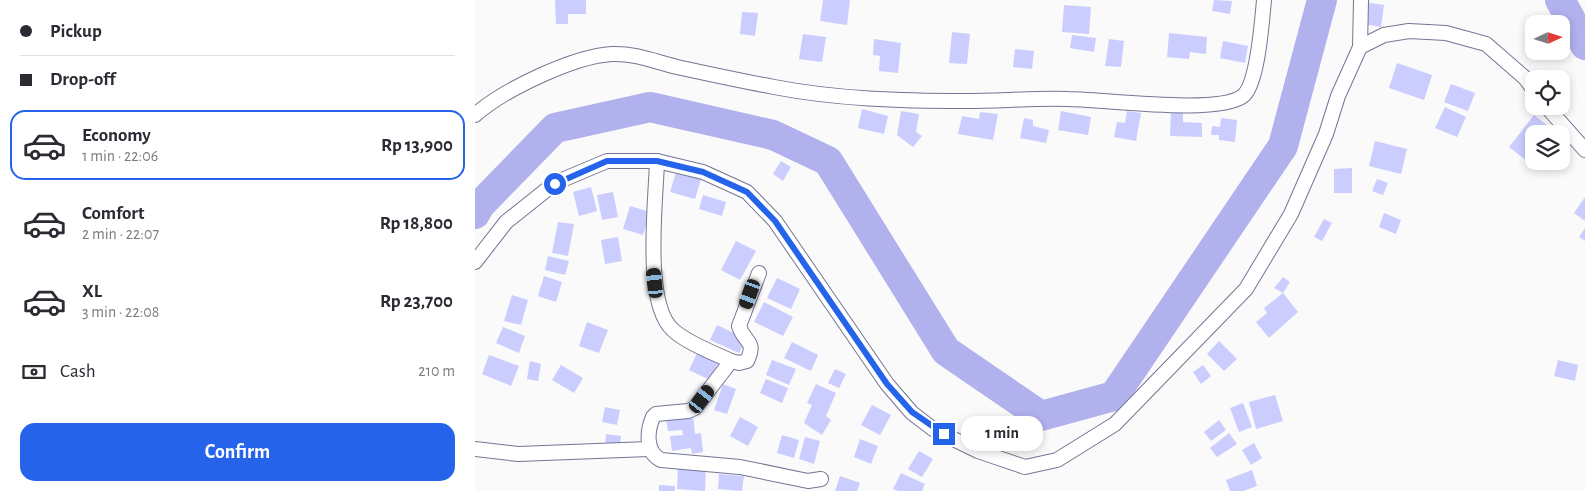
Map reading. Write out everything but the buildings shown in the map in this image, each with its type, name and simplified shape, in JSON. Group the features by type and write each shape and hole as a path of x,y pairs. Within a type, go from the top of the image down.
{"street":[{"path":"475,116 484,108 538,77 581,60 611,54 636,55 676,67 774,87 844,97 962,101 1067,99 1197,106 1232,102 1245,94 1255,69 1264,0"},
{"path":"475,262 506,222 555,184 607,161 657,161 703,172 747,192 775,221 887,384 912,412 933,429 978,451 1025,467 1057,460 1115,424 1246,289 1291,214 1326,134 1338,96 1360,47 1361,0"},
{"path":"1360,47 1384,35 1409,31 1446,33 1486,44 1525,78"},
{"path":"1554,115 1585,150"},
{"path":"657,161 653,266 656,300 672,330 731,361 739,363 747,360 752,352 751,343 739,326 759,273"},
{"path":"731,361 695,408 653,417 649,449 652,455 661,460 739,467 808,481 821,479"},
{"path":"475,450 518,454 649,449"}],"waterway":[{"path":"475,214 480,205 555,128 650,107 773,135 828,161 946,351 1041,416 1114,396 1283,146 1322,0"},
{"path":"1560,0 1585,45"}],"route":[{"path":"555,184 607,161 657,161 703,172 747,192 775,221 887,384 912,412 933,429 944,434"}]}
